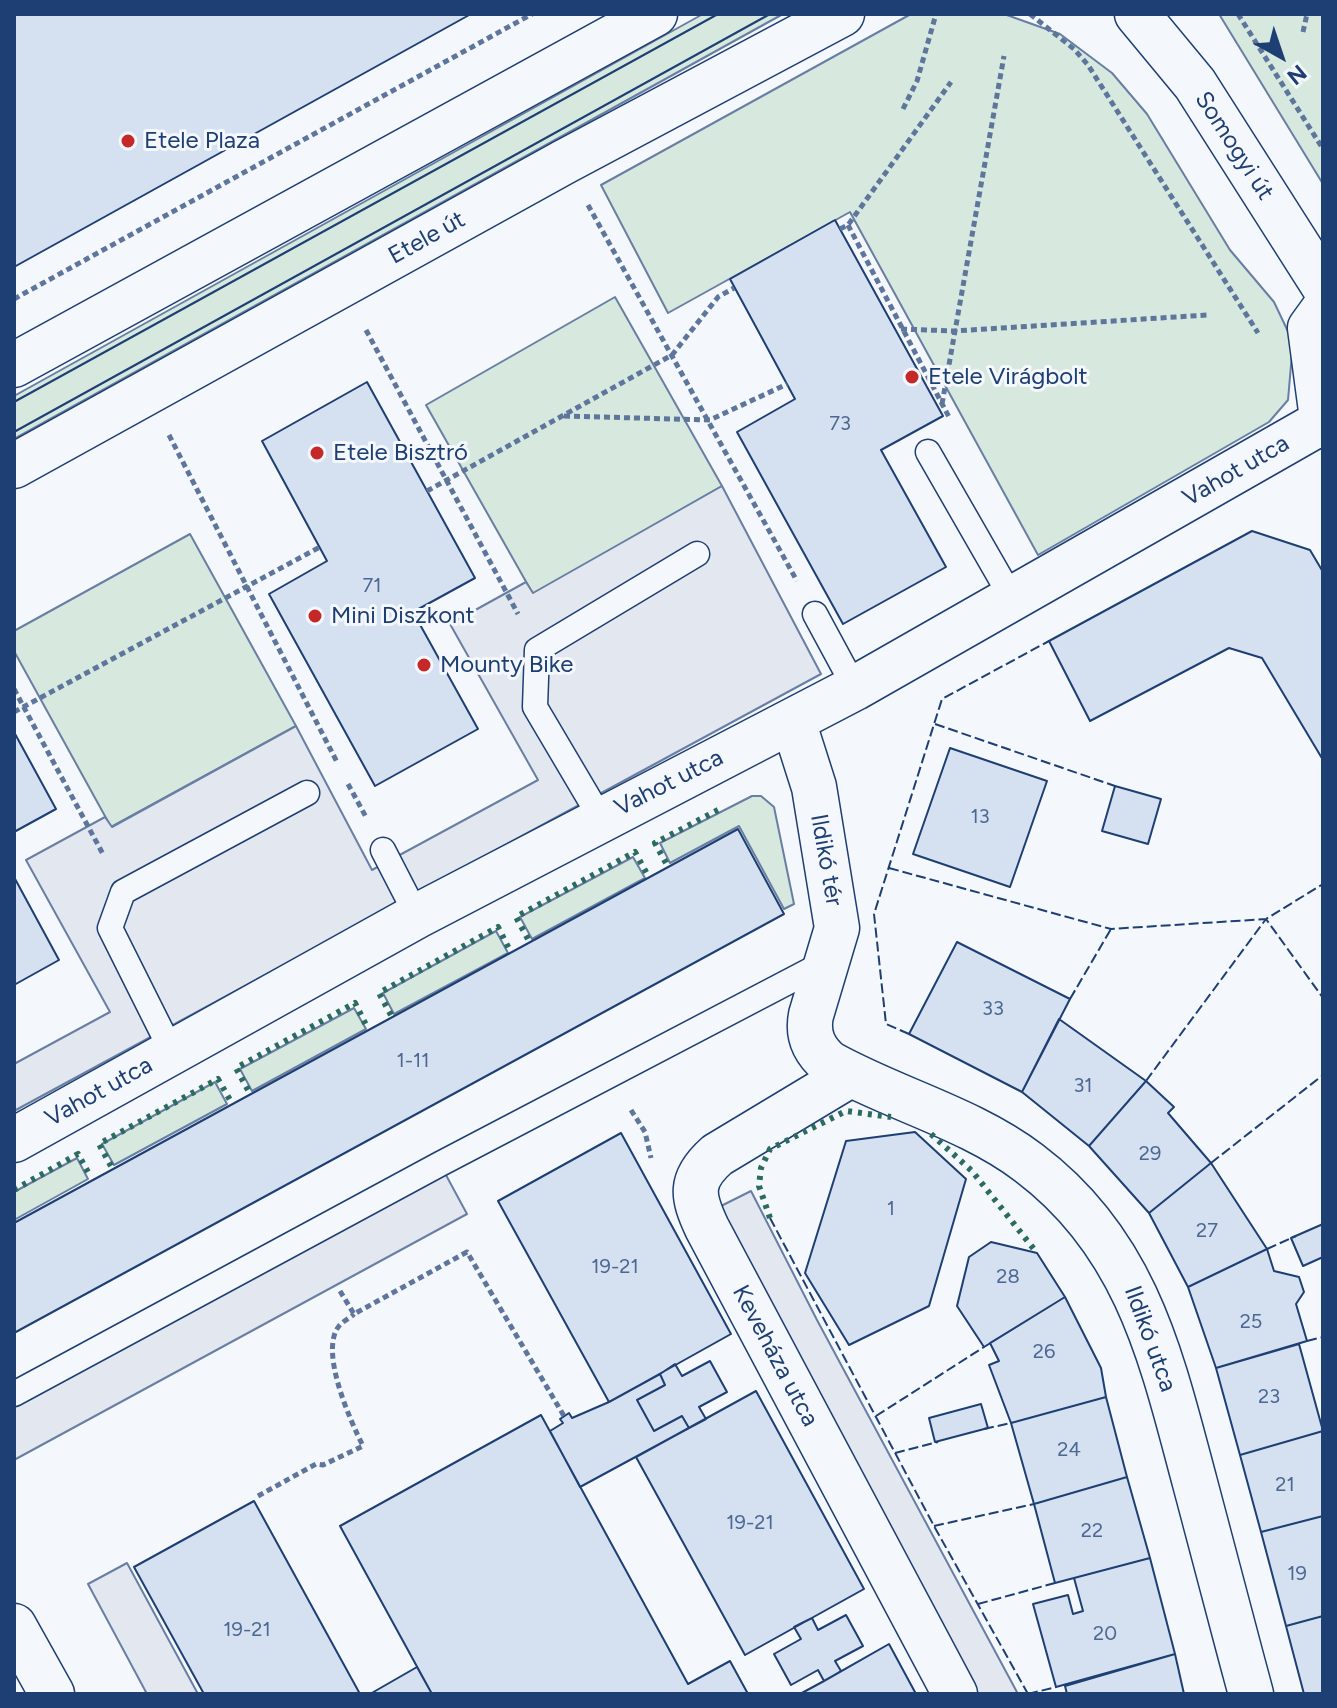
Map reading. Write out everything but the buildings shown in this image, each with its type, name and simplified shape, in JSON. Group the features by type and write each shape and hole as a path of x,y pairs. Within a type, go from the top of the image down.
{"street":[{"path":"14,365 655,14"},
{"name":"Etele út","path":"14,466 564,162 842,14"},
{"name":"Somogyi út","path":"1137,14 1195,84 1323,285"},
{"path":"1322,424 1310,328 1323,310"},
{"name":"Vahot utca","path":"14,1140 600,817 855,688 1322,424"},
{"name":"Ildikó tér","path":"793,721 814,787 837,928 808,1027 818,1053 850,1075"},
{"name":"Keveháza utca","path":"850,1075 717,1155 701,1169 696,1196 707,1228 955,1694"},
{"name":"Ildikó utca","path":"850,1075 999,1143 1030,1163 1075,1206 1126,1274 1140,1299 1165,1368 1251,1694"},
{"path":"14,1626 52,1694"}],"lane":[{"path":"928,452 1013,600"},
{"path":"600,817 535,707 537,650 697,554"},
{"path":"815,614 855,688"},
{"path":"172,1052 110,928 123,892 307,793"},
{"path":"383,850 417,916"},
{"path":"14,1394 440,1164 828,961"}],"path":[{"path":"14,299 532,14"},
{"path":"903,109 917,81 936,14"},
{"path":"1030,14 1074,49 1088,65 1261,337"},
{"path":"1238,14 1323,149"},
{"path":"1303,32 1307,14"},
{"path":"942,404 1004,56"},
{"path":"840,229 848,225 951,82"},
{"path":"564,162 815,614"},
{"path":"848,225 952,423 928,452"},
{"path":"343,285 537,650"},
{"path":"427,491 672,355 718,297 734,288"},
{"path":"901,329 954,331 1208,315"},
{"path":"563,416 710,420 787,384"},
{"path":"148,392 339,767"},
{"path":"14,712 320,547"},
{"path":"14,689 123,892"},
{"path":"347,781 383,850"},
{"path":"623,1104 637,1114 654,1165"},
{"path":"258,1496 316,1464 323,1465 363,1446 334,1368 331,1347 338,1326 354,1314 467,1252 564,1416"},
{"path":"340,1291 354,1314"}],"shaded area":[{"path":"703,14 783,14 14,439 14,396"},
{"path":"911,14 1004,14 1060,34 1112,73 1147,114 1230,250 1274,302 1293,342 1288,400 1269,422 1038,555 850,212 668,313 601,185"},
{"path":"1219,14 1323,14 1323,184"},
{"path":"615,297 722,486 533,594 426,405"},
{"path":"722,486 821,674 14,1111 14,1064 110,1012 26,860 105,817 112,827 296,726 372,870 538,780 450,624 526,582 533,593"},
{"path":"190,534 296,726 111,827 14,651 14,631"},
{"path":"752,796 761,796 774,807 794,904 784,909 739,826 670,863 660,843"},
{"path":"633,857 645,878 532,939 520,917"},
{"path":"496,931 508,953 394,1014 383,993"},
{"path":"354,1008 366,1029 252,1091 240,1069"},
{"path":"215,1082 227,1104 114,1165 102,1144"},
{"path":"77,1158 88,1179 14,1220 14,1192"},
{"path":"440,1164 467,1214 14,1460 14,1394"},
{"path":"751,1191 1018,1694 975,1694 713,1210"},
{"path":"127,1563 198,1694 147,1694 88,1584"}],"tram line":[{"path":"14,402 718,14"},
{"path":"14,432 770,14"}],"hedge":[{"path":"666,863 655,843 718,810"},
{"path":"528,939 516,917 635,852 647,874"},
{"path":"391,1015 379,993 498,927 509,949"},
{"path":"248,1090 236,1068 355,1003 366,1025"},
{"path":"111,1166 99,1144 218,1079 230,1100"},
{"path":"770,1218 759,1186 761,1168 770,1149 846,1111 891,1117"},
{"path":"931,1134 972,1171 1037,1253"},
{"path":"14,1190 78,1154 90,1176"}],"fence":[{"path":"909,1034 886,1024 874,914 942,699 1049,641"},
{"path":"935,724 1115,786"},
{"path":"889,868 1111,929 1266,919 1323,884"},
{"path":"1146,1081 1266,919 1323,998"},
{"path":"1070,999 1111,929"},
{"path":"1211,1163 1323,1075"},
{"path":"770,1218 934,1526 1028,1694"},
{"path":"1267,1249 1296,1236"},
{"path":"1307,1341 1323,1337"},
{"path":"876,1416 984,1347"},
{"path":"984,1429 1011,1423"},
{"path":"895,1453 938,1442"},
{"path":"934,1526 1034,1504"},
{"path":"978,1604 1055,1583"},
{"path":"1028,1694 1056,1687"}],"place":[{"name":"Etele Plaza","path":"128,141"},
{"name":"Etele Virágbolt","path":"912,377"},
{"name":"Etele Bisztró","path":"317,453"},
{"name":"Mini Diszkont","path":"315,616"},
{"name":"Mounty Bike","path":"424,665"}]}
